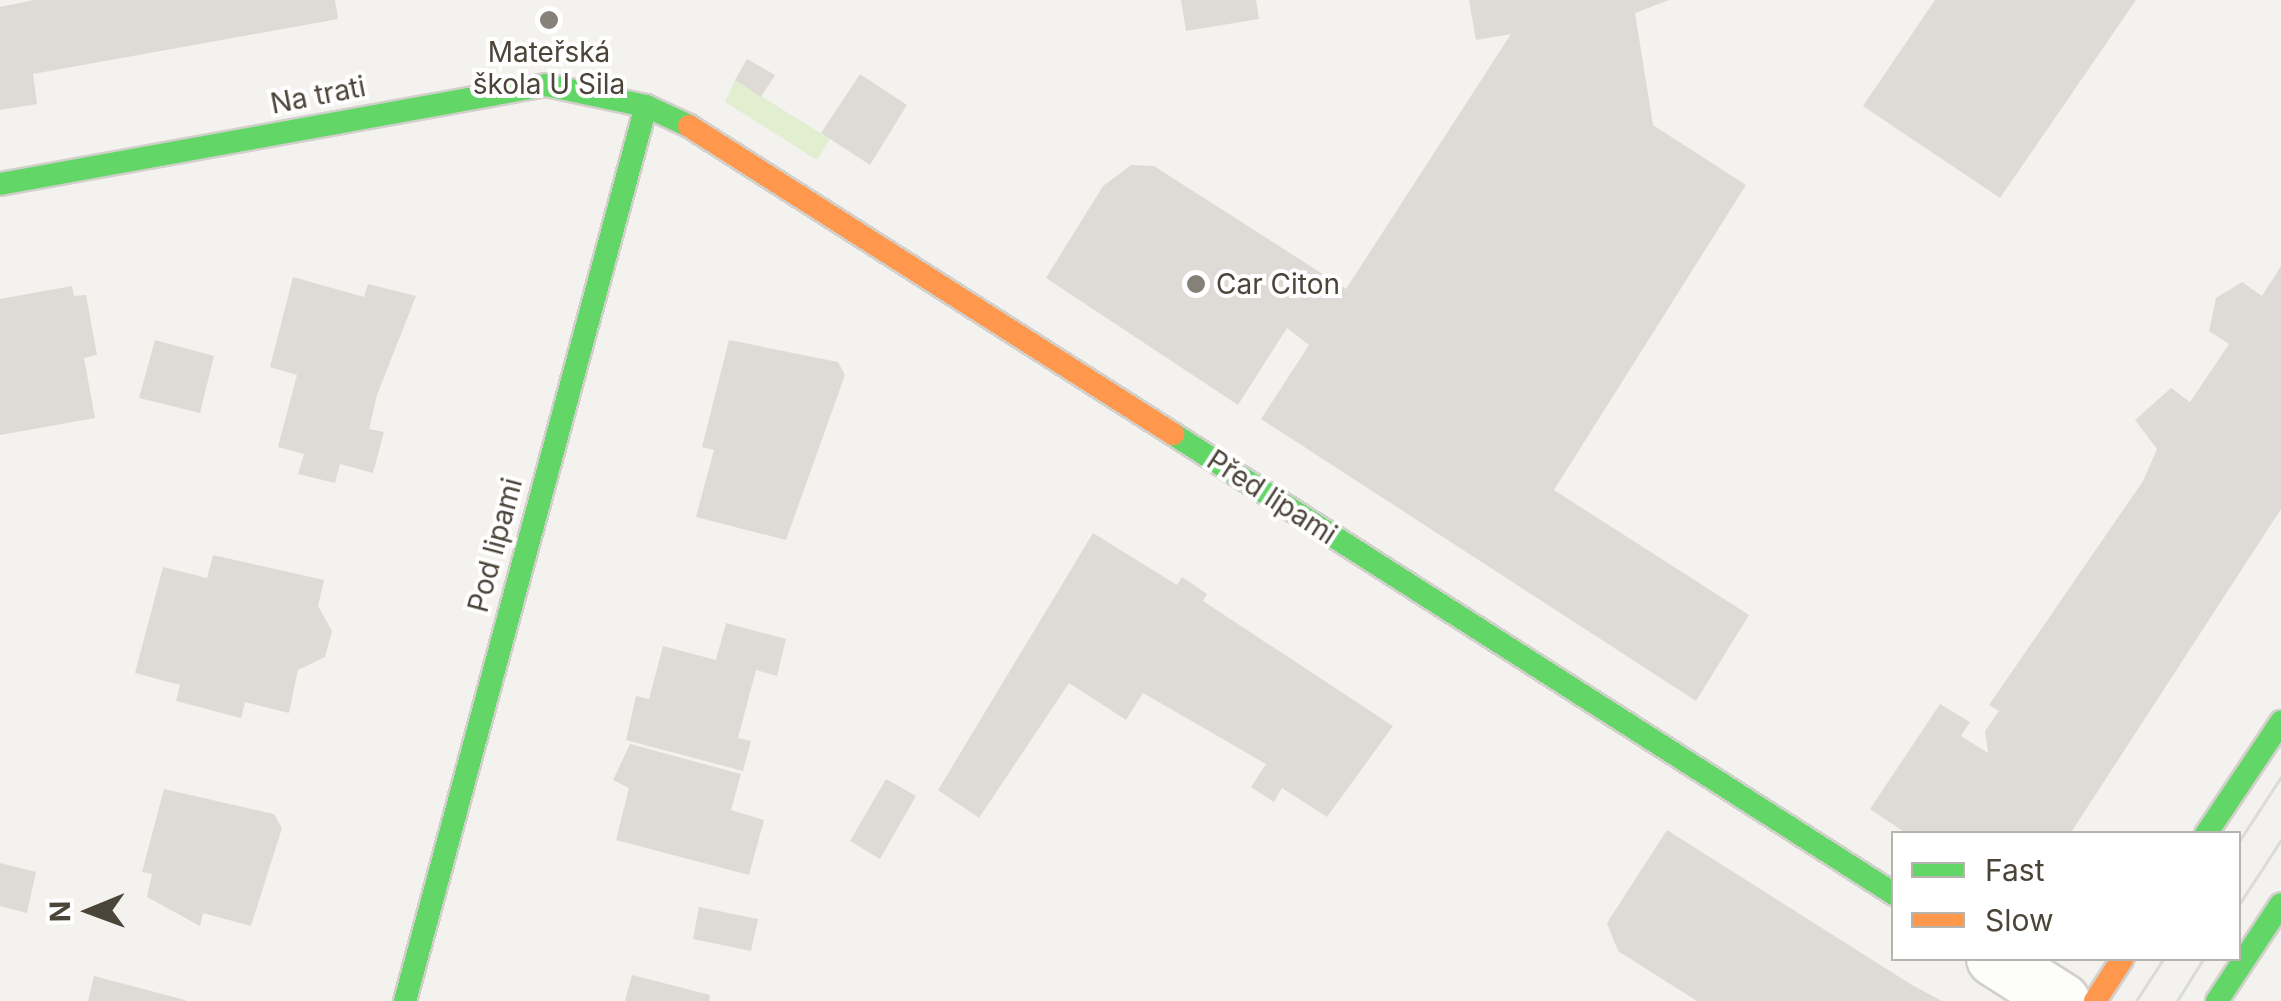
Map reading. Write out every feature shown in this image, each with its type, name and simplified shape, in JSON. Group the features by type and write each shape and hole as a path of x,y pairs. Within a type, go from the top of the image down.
{"street":[{"name":"Na trati","path":"0,184 546,85 646,106"},
{"name":"Před lipami","path":"646,106 701,132 1891,892"},
{"name":"Pod lipami","path":"405,1001 646,106"},
{"path":"2208,831 2281,722"},
{"path":"2217,1001 2281,904"},
{"path":"1999,961 2062,1001"},
{"path":"2094,1001 2121,961"}],"green space":[{"path":"735,80 830,139 817,160 725,102"}],"building":[{"path":"34,0 335,0 338,19 33,74 37,104 0,110 0,7"},
{"path":"1181,0 1256,0 1259,19 1186,31"},
{"path":"1469,0 1669,0 1635,13 1653,125 1746,185 1554,490 1749,615 1696,701 1261,419 1309,345 1287,328 1238,405 1046,278 1103,186 1131,165 1154,166 1346,289 1511,34 1476,40"},
{"path":"1935,0 2136,0 2000,198 1863,106"},
{"path":"747,59 775,75 761,97 735,80"},
{"path":"860,74 907,105 870,165 821,133"},
{"path":"2281,266 2281,509 2072,831 1903,831 1870,809 1940,704 1970,722 1961,736 1988,753 1985,731 1999,711 1989,705 2143,481 2157,449 2135,420 2171,388 2190,402 2229,344 2209,331 2216,298 2242,282 2262,296"},
{"path":"293,277 364,297 368,284 416,296 377,395 369,429 384,432 373,473 340,464 335,483 298,474 304,454 278,447 297,375 270,367"},
{"path":"72,286 74,296 86,295 97,355 84,358 95,418 0,435 0,299"},
{"path":"155,340 214,356 200,413 139,398"},
{"path":"729,340 838,362 845,375 786,540 696,517 714,450 702,447"},
{"path":"1093,533 1177,585 1182,577 1207,594 1203,601 1393,726 1327,817 1282,788 1274,802 1251,787 1266,764 1143,693 1126,720 1069,683 979,818 938,790"},
{"path":"213,555 324,580 318,606 332,631 325,657 298,670 289,713 245,702 241,718 176,701 180,685 135,673 163,567 207,578"},
{"path":"726,623 786,639 777,676 756,670 738,738 751,741 743,771 626,740 636,696 649,699 663,646 716,660"},
{"path":"630,744 741,774 731,810 764,820 749,875 616,840 629,788 613,780"},
{"path":"886,779 916,796 880,859 850,841"},
{"path":"164,789 274,814 282,828 251,926 203,913 200,926 147,897 152,874 142,872"},
{"path":"1667,830 1942,1001 1697,1001 1618,951 1607,923"},
{"path":"0,863 36,872 27,913 0,906"},
{"path":"699,907 758,919 751,951 693,939"},
{"path":"632,975 710,995 709,1001 625,1001"},
{"path":"94,976 185,1000 185,1001 88,1001"}],"tram line":[{"path":"2241,838 2281,777"},
{"path":"2241,901 2281,840"},
{"path":"2136,1001 2162,961"},
{"path":"2177,1001 2202,961"}],"traffic: fast":[{"path":"0,184 546,85 646,106 689,126"},
{"path":"405,1001 646,106"},
{"path":"1173,434 1891,892"},
{"path":"2208,831 2281,722"},
{"path":"2217,1001 2281,904"}],"traffic: slow":[{"path":"689,126 1173,434"},
{"path":"2095,1001 2121,961"}],"place":[{"name":"Mateřská škola U Sila","path":"549,20"},
{"name":"Car Citon","path":"1196,284"}]}
